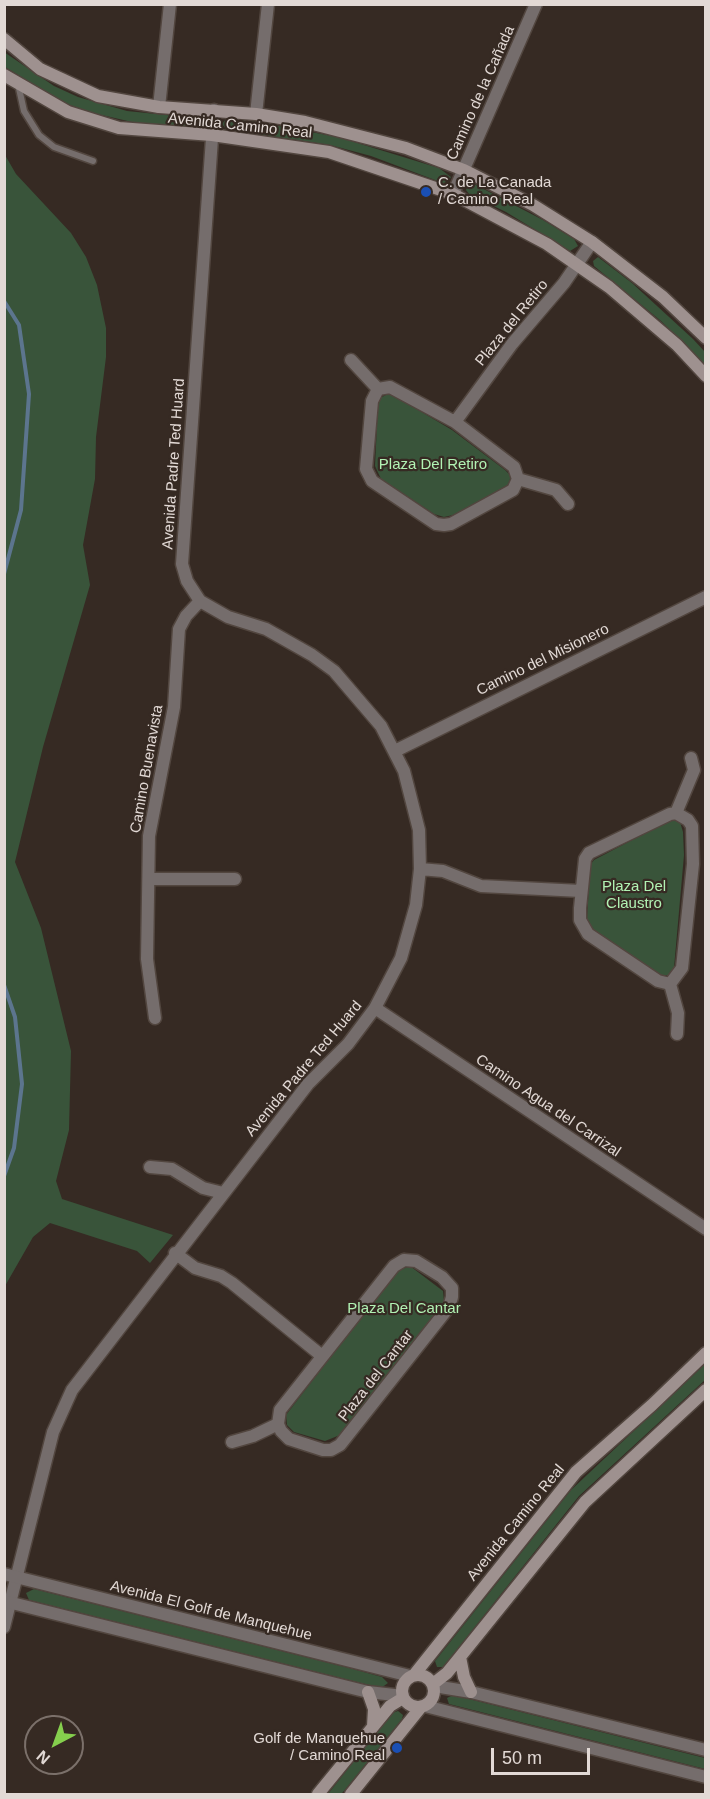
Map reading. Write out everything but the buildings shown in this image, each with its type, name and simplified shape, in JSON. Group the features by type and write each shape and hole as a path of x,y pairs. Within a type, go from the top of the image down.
{"main road":[{"name":"Avenida Camino Real","path":"4,39 40,69 75,87 123,102 256,114 347,131 406,148 464,170 533,205 592,242 663,297 705,338"},
{"name":"Avenida Camino Real","path":"4,75 68,112 119,128 212,135 329,152 453,194 519,228 578,264 643,313 705,376"},
{"name":"Avenida Camino Real","path":"412,1676 569,1479 677,1382 705,1353"},
{"path":"433,1685 447,1673 585,1502 705,1390"},
{"path":"460,1657 464,1677 471,1692"},
{"path":"351,1794 432,1699 433,1685 427,1677 412,1676 402,1686 403,1697 412,1706 423,1707"},
{"path":"368,1692 374,1709 373,1726"},
{"path":"318,1794 373,1726 394,1703 403,1697"}],"street":[{"path":"159,107 170,4"},
{"path":"256,114 268,4"},
{"name":"Camino de la Cañada","path":"453,194 536,4"},
{"name":"Avenida Padre Ted Huard","path":"4,1627 8,1601 18,1578 53,1432 63,1406 78,1382 175,1253 308,1084 348,1044 375,1008 401,958 410,933 420,869 419,830 405,771 381,726 334,671 291,642 266,629 211,609 201,601 187,581 182,564 213,110"},
{"name":"Plaza del Retiro","path":"455,422 512,344 578,264 592,242"},
{"path":"351,360 378,389"},
{"path":"390,387 455,422 513,467 518,479 513,490 451,524 436,524 372,481 366,469 372,401 378,389 390,387"},
{"path":"518,479 556,490 568,504"},
{"name":"Camino del Misionero","path":"395,751 705,597"},
{"name":"Camino Buenavista","path":"155,1018 147,959 148,836 174,707 179,629 186,616 201,601"},
{"path":"670,984 658,981 588,934 580,920 581,891 585,859 589,853 676,813 694,770 691,758"},
{"path":"670,984 682,968 693,864 692,826 676,813"},
{"path":"420,869 459,875 481,886 581,891"},
{"path":"149,879 235,879"},
{"path":"670,984 678,1013 677,1034"},
{"name":"Camino Agua del Carrizal","path":"375,1008 705,1229"},
{"path":"150,1167 172,1169 203,1188 224,1192"},
{"path":"203,1188 213,1206"},
{"path":"175,1253 195,1268 221,1276 232,1283 322,1356"},
{"name":"Plaza del Cantar","path":"404,1260 416,1261 442,1277 452,1288 452,1297 448,1307 340,1445 331,1450 323,1450 289,1438 280,1431 278,1424 280,1410 394,1266 404,1260"},
{"path":"232,1442 253,1436 278,1424"},
{"name":"Avenida El Golf de Manquehue","path":"4,1574 412,1676"},
{"path":"8,1601 368,1692 403,1697"},
{"path":"433,1685 471,1692 705,1750"},
{"path":"423,1707 705,1777"}],"lane":[{"path":"18,83 24,111 39,135 54,147 93,161"}],"green space":[{"path":"4,52 54,86 78,97 127,111 196,118 200,120 200,126 196,128 145,125 93,113 64,103 5,67"},
{"path":"226,119 257,122 338,137 439,168 451,177 448,182 443,183 371,156 330,145 226,129 222,124"},
{"path":"5,155 16,174 71,233 86,257 97,285 106,328 106,357 96,437 95,479 83,545 90,585 43,747 15,862 41,928 71,1051 69,1130 56,1181 62,1199 173,1235 150,1263 137,1251 50,1223 33,1237 5,1286"},
{"path":"474,184 543,220 574,239 578,246 570,251 506,212 469,194 466,190 468,185"},
{"path":"598,257 632,283 693,339 705,352 705,365 661,321 594,266 593,261"},
{"name":"Plaza Del Retiro","path":"393,395 452,430 505,470 511,476 507,488 453,515 444,517 434,514 381,479 375,466 378,404 380,398"},
{"name":"Plaza Del Claustro","path":"672,819 680,822 684,855 674,968 669,975 661,976 591,928 587,920 590,865 594,860"},
{"name":"Plaza Del Cantar","path":"410,1266 443,1291 444,1301 438,1313 340,1435 325,1441 294,1432 287,1425 286,1415 396,1271"},
{"path":"705,1364 705,1380 579,1496 443,1667 437,1667 435,1661 571,1490"},
{"path":"34,1589 353,1669 382,1677 388,1683 381,1688 29,1600 26,1593"},
{"path":"453,1695 705,1758 705,1769 449,1704 447,1698"},
{"path":"398,1711 403,1715 402,1719 344,1791 341,1794 328,1794 392,1713"}],"waterway":[{"path":"4,301 19,325 29,394 21,510 4,574"},
{"path":"4,985 15,1017 22,1084 14,1148 4,1176"}],"place":[{"name":"C. de La Canada / Camino Real","path":"426,192"},
{"name":"Golf de Manquehue / Camino Real","path":"397,1748"}]}
